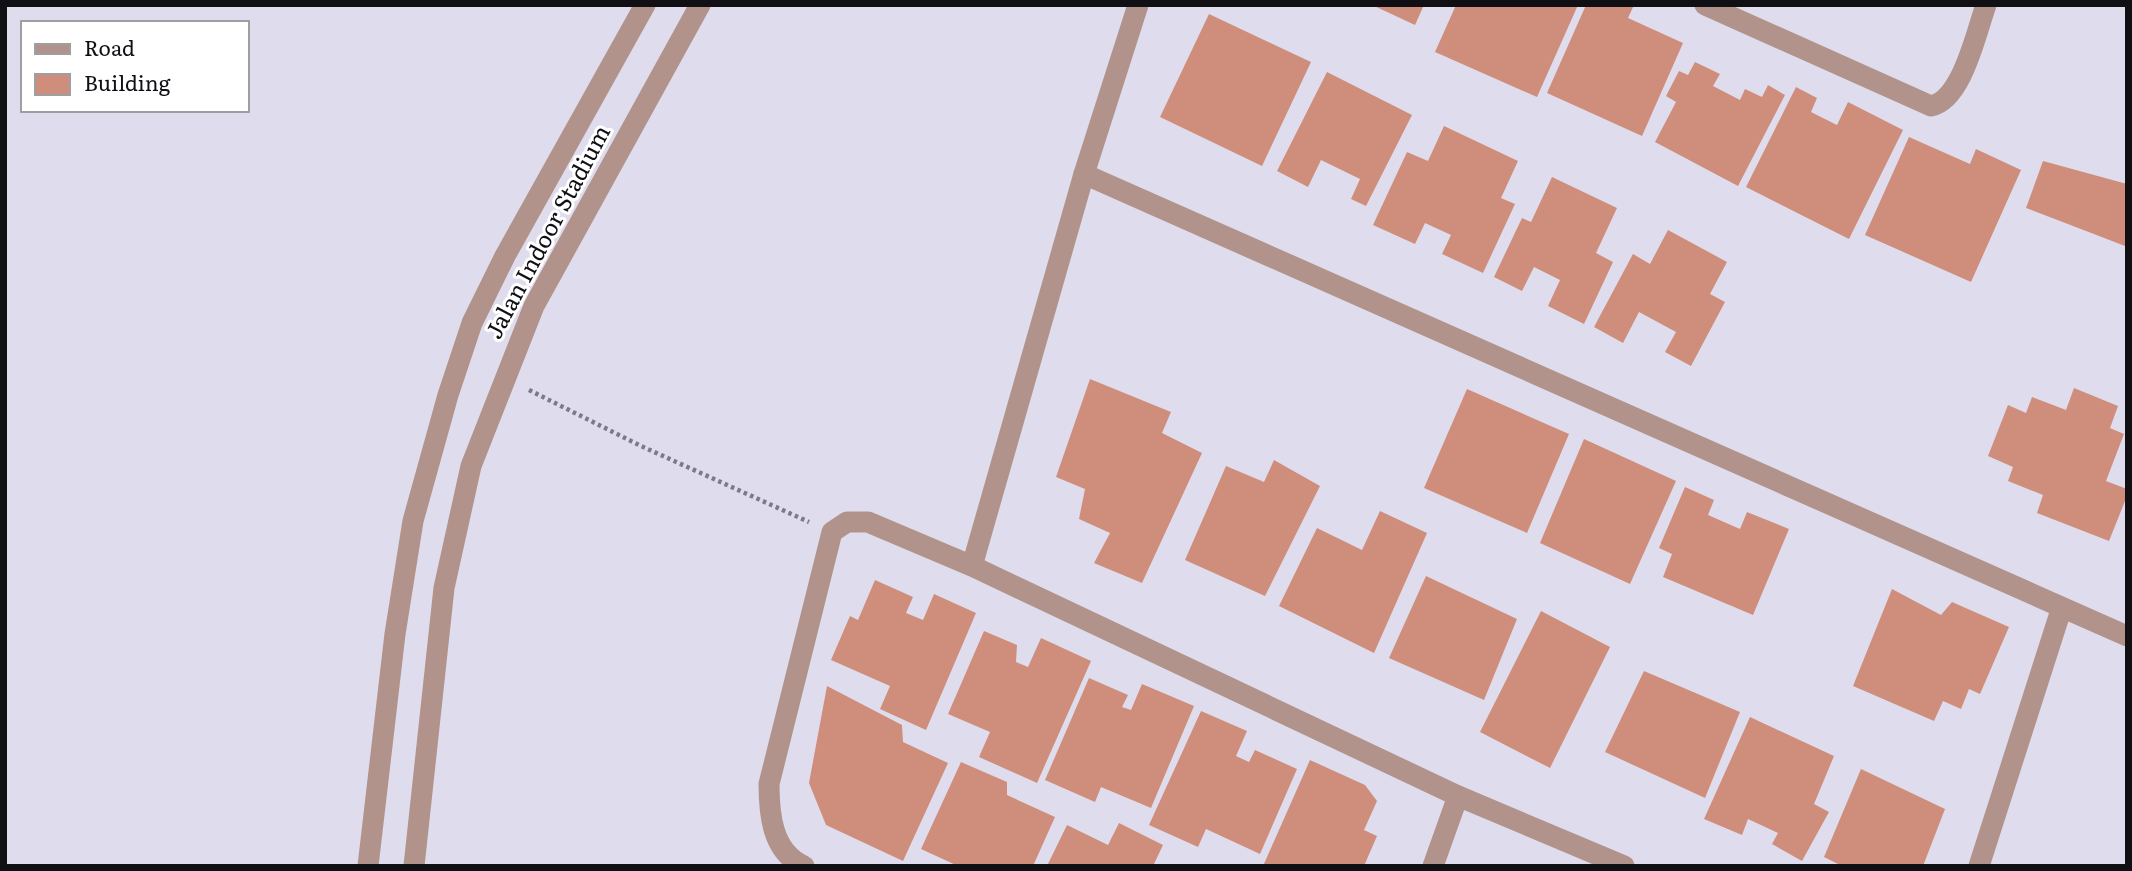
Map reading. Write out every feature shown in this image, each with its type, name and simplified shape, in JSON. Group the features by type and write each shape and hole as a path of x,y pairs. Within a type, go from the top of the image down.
{"street":[{"name":"Jalan Indoor Stadium","path":"368,866 395,634 411,534 448,394 472,323 505,256 645,5"},
{"name":"Jalan Indoor Stadium","path":"414,866 444,587 471,466 534,306 700,5"},
{"path":"972,566 1084,173 1138,5"},
{"path":"1705,5 1931,107 1942,104 1955,90 1986,5"},
{"path":"1084,173 2061,610 2127,636"},
{"path":"804,866 792,860 778,840 769,813 769,784 832,532 847,522 868,522 972,566 1458,796 1624,866"},
{"path":"1979,866 2061,610"},
{"path":"1433,866 1458,796"}],"path":[{"path":"504,378 641,446 832,532"}],"building":[{"path":"1372,5 1424,5 1415,25"},
{"path":"1456,5 1578,5 1537,97 1435,52"},
{"path":"1586,5 1634,5 1628,18 1683,43 1642,136 1547,93"},
{"path":"1209,14 1311,62 1262,166 1160,117"},
{"path":"1695,62 1720,74 1713,86 1740,100 1745,89 1762,97 1768,85 1785,95 1738,186 1655,142 1676,102 1666,96 1679,71 1688,75"},
{"path":"1327,72 1412,115 1366,206 1351,199 1360,179 1321,160 1308,187 1277,171"},
{"path":"1796,87 1817,98 1811,112 1837,125 1848,102 1903,130 1849,239 1746,187"},
{"path":"1444,126 1518,161 1501,198 1515,204 1483,273 1442,254 1451,235 1425,223 1415,244 1373,225 1407,152 1428,161"},
{"path":"1909,137 1970,164 1976,149 2021,170 1971,282 1865,235"},
{"path":"2043,161 2127,184 2125,246 2026,208"},
{"path":"1552,177 1617,208 1596,253 1613,262 1584,324 1548,306 1560,280 1534,267 1522,291 1494,277 1522,218 1531,222"},
{"path":"1668,230 1727,262 1710,294 1725,302 1691,366 1665,352 1676,332 1639,312 1623,343 1594,327 1633,254 1650,264"},
{"path":"1090,379 1171,412 1162,433 1202,453 1142,583 1094,563 1110,533 1079,519 1085,489 1056,477"},
{"path":"2074,388 2118,406 2110,428 2124,434 2106,481 2127,489 2127,496 2109,541 2037,513 2043,495 2008,481 2013,467 1988,456 2008,405 2026,413 2032,397 2066,410"},
{"path":"1467,389 1569,434 1527,533 1424,488"},
{"path":"1584,439 1676,481 1630,584 1540,543"},
{"path":"1274,460 1320,486 1265,596 1185,560 1226,466 1264,482"},
{"path":"1685,487 1714,500 1708,515 1740,529 1747,512 1789,529 1753,615 1663,577 1672,554 1659,548"},
{"path":"1380,511 1427,533 1374,653 1279,606 1317,528 1362,550"},
{"path":"1426,576 1517,619 1484,700 1389,658"},
{"path":"875,580 913,597 906,613 923,620 934,594 976,613 926,730 880,709 890,686 831,660 850,616 858,620"},
{"path":"1892,589 1941,615 1952,602 2009,627 1980,694 1969,689 1961,709 1943,701 1934,721 1853,686"},
{"path":"1541,611 1610,647 1550,768 1480,732"},
{"path":"984,631 1017,645 1016,662 1028,667 1041,638 1091,661 1037,783 979,757 990,732 948,714"},
{"path":"1644,671 1740,712 1705,798 1605,752"},
{"path":"1089,678 1128,695 1122,707 1131,710 1142,684 1194,706 1151,808 1101,787 1095,802 1045,780"},
{"path":"827,686 902,725 903,742 948,763 903,861 826,825 809,783"},
{"path":"1201,711 1247,731 1236,756 1249,762 1255,750 1297,769 1260,854 1206,829 1198,847 1149,825"},
{"path":"1750,717 1834,756 1814,804 1829,812 1802,861 1772,844 1778,833 1748,819 1742,835 1704,819"},
{"path":"1310,760 1365,785 1377,801 1364,830 1377,836 1364,866 1263,866"},
{"path":"961,762 1007,782 1007,795 1055,817 1033,866 958,866 921,849"},
{"path":"1861,769 1945,809 1923,866 1842,866 1824,857"},
{"path":"1119,823 1163,845 1153,866 1047,866 1067,825 1108,845"}]}
